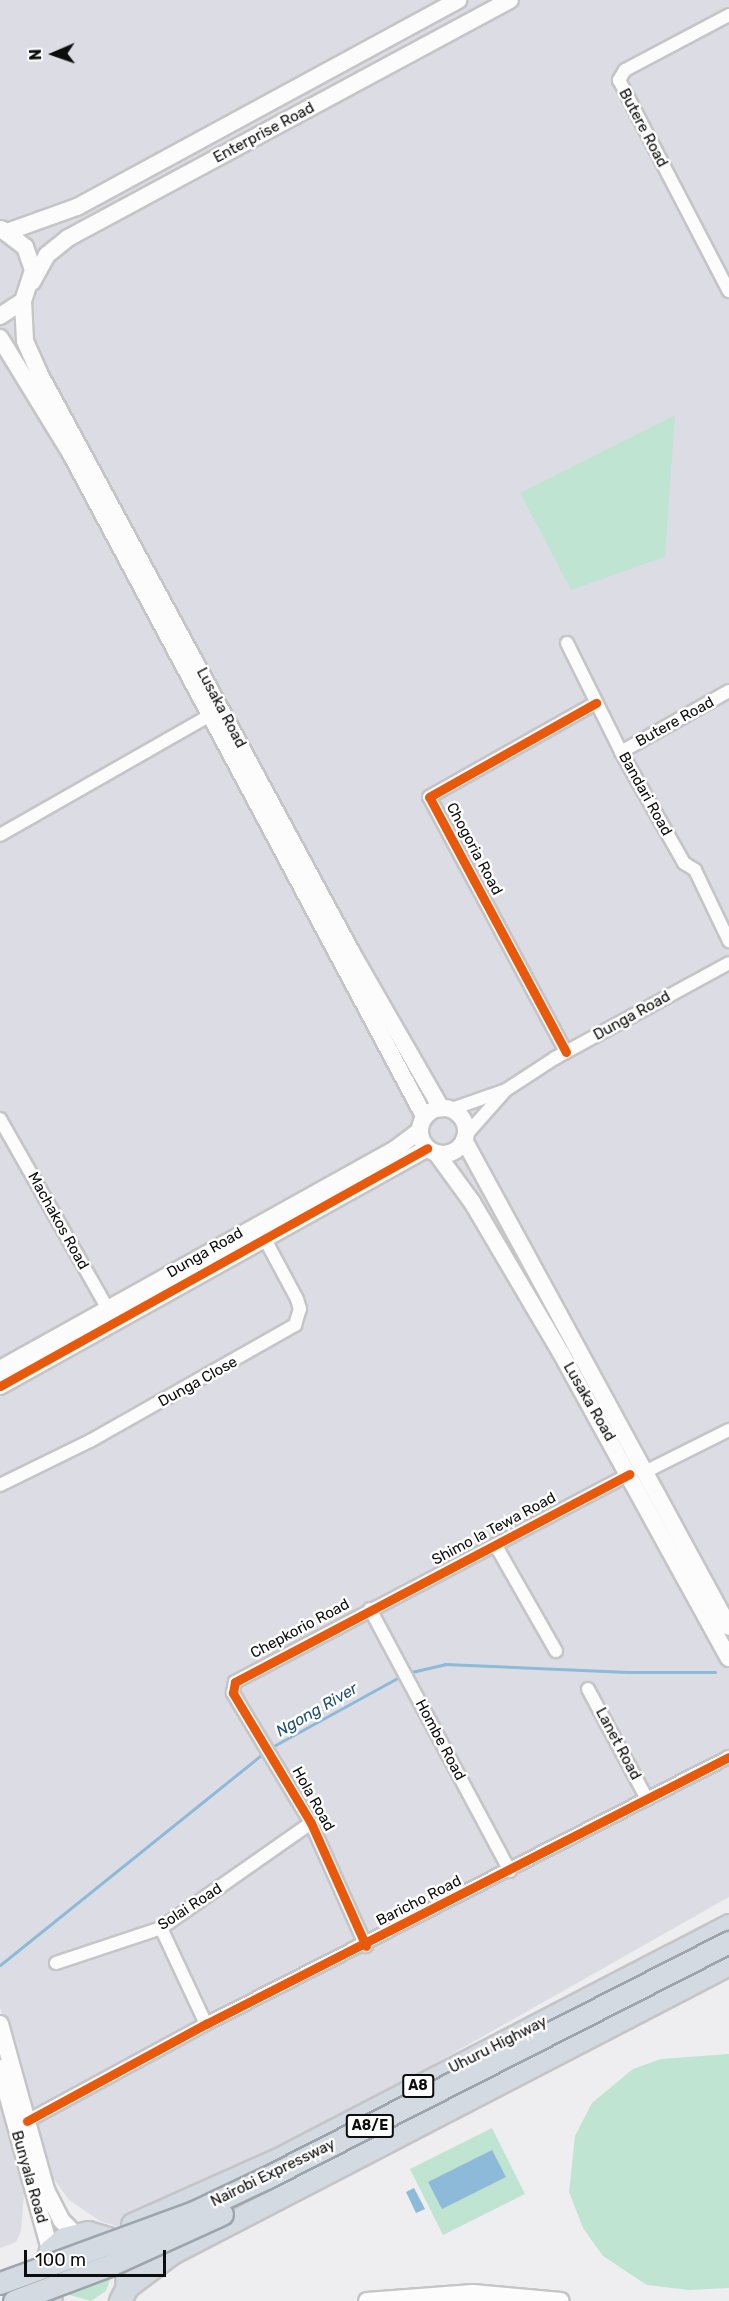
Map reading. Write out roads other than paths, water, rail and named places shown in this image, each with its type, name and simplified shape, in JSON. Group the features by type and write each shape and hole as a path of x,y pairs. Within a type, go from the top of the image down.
{"highway":[{"name":"Uhuru Highway","path":"101,2235 183,2203 278,2159 729,1925"},
{"name":"Nairobi Expressway","path":"0,2283 194,2212 266,2178 729,1942"},
{"name":"Nairobi Expressway","path":"14,2301 110,2265 249,2202 729,1959"},
{"name":"A8","path":"123,2294 172,2253 729,1964"},
{"name":"A8","path":"75,2234 101,2235 124,2257 123,2294"},
{"path":"0,2278 47,2256 75,2234"},
{"path":"47,2256 43,2278 51,2301"}],"main road":[{"name":"Enterprise Road","path":"4,230 77,207 459,0"},
{"name":"Enterprise Road","path":"23,301 47,255 68,238 510,0"},
{"path":"4,230 17,238 30,258 32,282"},
{"path":"0,316 23,301"},
{"name":"Lusaka Road","path":"23,301 25,341 39,373 358,965 447,1109"},
{"name":"Lusaka Road","path":"0,338 71,454 210,715 422,1124"},
{"path":"447,1109 464,1120 465,1138 452,1153 432,1151 422,1124 447,1109"},
{"name":"Dunga Road","path":"0,1386 111,1316 260,1232 394,1150 422,1124"},
{"name":"Lusaka Road","path":"465,1138 639,1472 729,1658"},
{"name":"Lusaka Road","path":"432,1151 472,1202 639,1472 729,1627"},
{"name":"Dunga Road","path":"260,1232 432,1151"},
{"name":"Dunga Road","path":"0,1369 111,1316"},
{"name":"Bunyala Road","path":"0,2024 46,2190 61,2220 75,2234"},
{"name":"Bunyala Road","path":"0,2068 47,2256"},
{"path":"367,2301 473,2293 561,2301"}],"street":[{"name":"Butere Road","path":"729,15 625,70 619,80 729,291"},
{"name":"Bandari Road","path":"567,643 621,752 684,863 695,870 729,941"},
{"name":"Butere Road","path":"621,752 729,691"},
{"name":"Chogoria Road","path":"566,1052 429,797 596,703"},
{"path":"0,835 210,715"},
{"name":"Dunga Road","path":"447,1109 506,1090 566,1052 729,963"},
{"name":"Dunga Road","path":"465,1138 506,1090"},
{"name":"Machakos Road","path":"0,1119 111,1316"},
{"name":"Dunga Close","path":"0,1485 81,1446 295,1325 300,1309 297,1299 260,1232"},
{"path":"639,1472 729,1430"},
{"name":"Shimo la Tewa Road","path":"370,1609 639,1472"},
{"path":"496,1546 556,1651"},
{"name":"Chepkorio Road","path":"243,1675 370,1609"},
{"name":"Hombe Road","path":"370,1609 510,1870"},
{"name":"Hola Road","path":"243,1675 235,1682 233,1693 311,1823 366,1946"},
{"name":"Lanet Road","path":"588,1689 647,1799"},
{"name":"Baricho Road","path":"27,2121 206,2024 366,1946 729,1756"},
{"name":"Solai Road","path":"56,1963 161,1928 311,1823"},
{"path":"161,1928 206,2024"}],"water":[{"path":"492,2150 506,2177 442,2209 428,2182"},
{"path":"414,2188 425,2209 416,2213 406,2192"}],"waterway":[{"name":"Ngong River","path":"407,1673 445,1664 628,1672 715,1672"},
{"name":"Ngong River","path":"270,1748 401,1676"},
{"name":"Ngong River","path":"0,1965 265,1752"}]}
